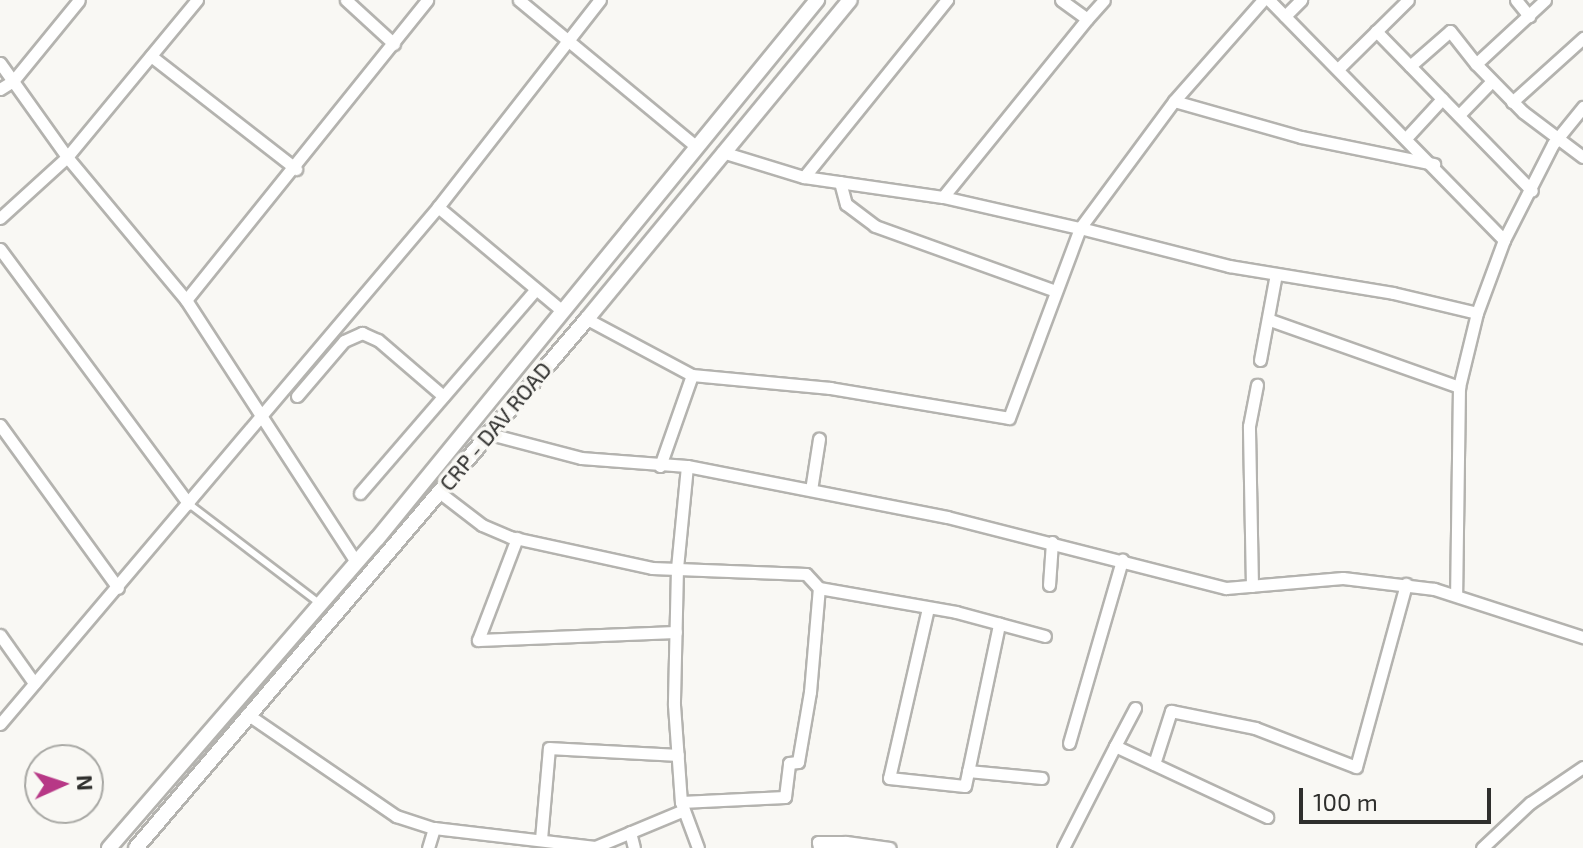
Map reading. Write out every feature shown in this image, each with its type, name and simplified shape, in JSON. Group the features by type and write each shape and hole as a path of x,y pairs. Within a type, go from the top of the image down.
{"street":[{"path":"0,89 13,81 79,0"},
{"path":"0,218 67,157 197,0"},
{"path":"346,0 394,44"},
{"path":"186,300 296,169 427,0"},
{"path":"519,0 697,147"},
{"path":"0,724 438,207 600,0"},
{"name":"CRP - DAV ROAD","path":"109,848 356,562 560,309 817,0"},
{"name":"CRP - DAV ROAD","path":"136,848 486,433 587,319 850,0"},
{"path":"804,177 947,0"},
{"path":"1061,0 1087,19"},
{"path":"943,197 1104,0"},
{"path":"587,319 692,375 830,388 1009,418 1080,228 1174,101 1266,0 1436,165 1504,240"},
{"path":"1285,16 1301,0"},
{"path":"1338,69 1408,0"},
{"path":"1516,0 1529,16"},
{"path":"1476,64 1545,0"},
{"path":"1376,31 1532,191"},
{"path":"1410,66 1450,31 1512,102 1557,141 1583,157"},
{"path":"1512,102 1583,38"},
{"path":"151,56 296,169"},
{"path":"0,63 67,157 186,300 260,419 356,562"},
{"path":"1459,115 1492,81"},
{"path":"1407,137 1442,99"},
{"path":"1174,101 1301,137 1436,165"},
{"path":"1456,593 1459,387 1477,313 1504,240 1557,141 1583,107"},
{"path":"722,152 804,177 943,197 1276,274 1477,313"},
{"path":"840,182 846,204 875,226 1056,291"},
{"path":"438,207 560,309"},
{"path":"621,235 640,253"},
{"path":"0,249 189,504"},
{"path":"1260,360 1270,320 1276,274"},
{"path":"360,493 536,289"},
{"path":"1270,320 1459,387"},
{"path":"297,396 344,341 362,333 378,340 443,396"},
{"path":"660,466 692,375"},
{"path":"1252,586 1249,426 1257,385"},
{"path":"0,425 118,588"},
{"path":"486,433 581,458 687,466 811,490 1052,542 1226,588 1343,578 1456,593 1583,637"},
{"path":"811,490 819,439"},
{"path":"687,466 677,568 678,755 683,806 698,848"},
{"path":"439,492 482,525 517,538 652,568 806,574 819,588 928,608 1045,636"},
{"path":"517,538 478,640 676,632"},
{"path":"1049,585 1052,542"},
{"path":"1069,743 1122,560"},
{"path":"1154,764 1171,711 1255,728 1356,767 1406,584"},
{"path":"247,714 396,816 434,828 595,847 683,806 785,797 789,763 798,762 810,692 819,588"},
{"path":"928,608 889,778 965,786 999,624"},
{"path":"0,635 34,683"},
{"path":"1063,848 1135,708"},
{"path":"1115,746 1267,817"},
{"path":"541,839 549,748 678,755"},
{"path":"1482,848 1530,803 1583,767"},
{"path":"968,771 1042,778"},
{"path":"428,848 434,828"},
{"path":"630,832 634,848"},
{"path":"819,848 818,842 890,848"}],"lane":[{"path":"189,504 319,603"}]}
